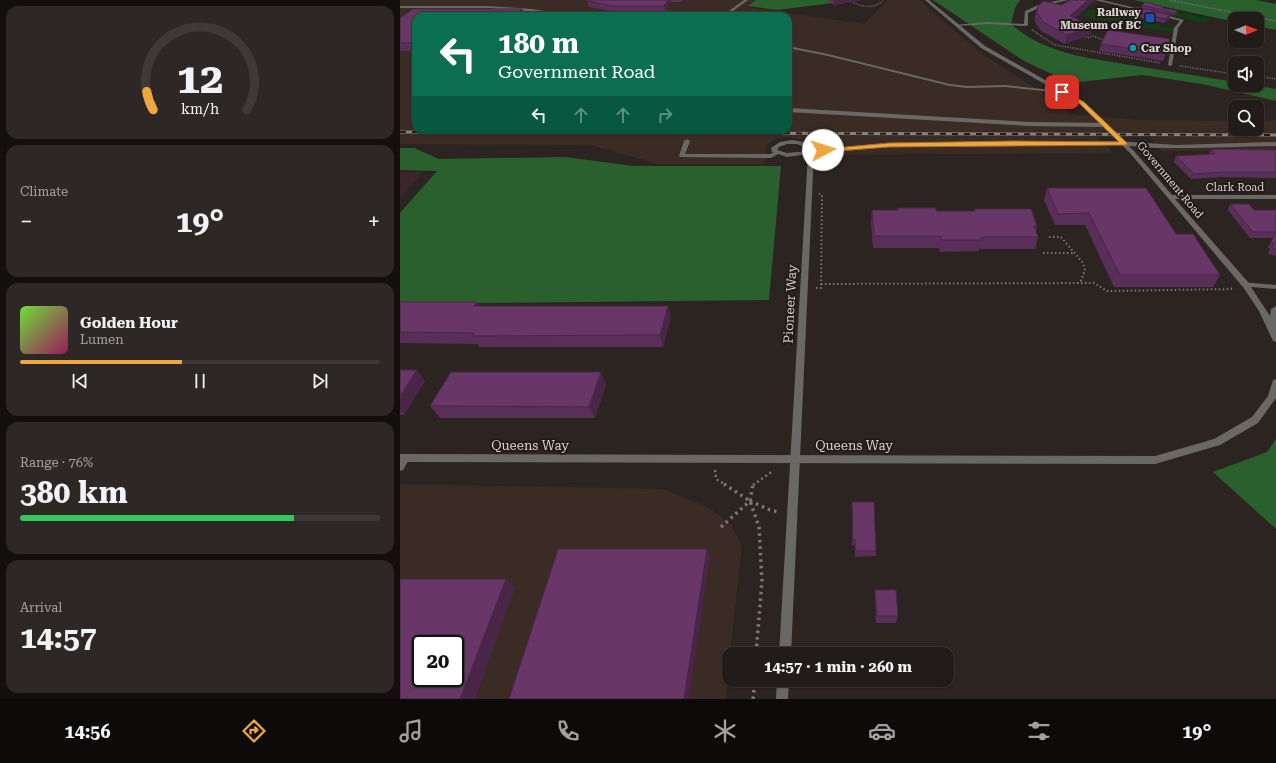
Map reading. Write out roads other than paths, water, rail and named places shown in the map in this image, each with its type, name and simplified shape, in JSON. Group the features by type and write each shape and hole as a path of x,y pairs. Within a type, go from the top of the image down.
{"street":[{"path":"730,12 746,0"},
{"name":"Government Road","path":"927,0 984,47 1082,103 1125,144 1245,284"},
{"path":"957,25 992,23 1026,25 1026,12 1042,5 1066,0"},
{"path":"1097,0 1182,20 1176,28 1170,65"},
{"path":"400,7 488,7 546,12"},
{"path":"792,48 828,55 950,85 967,87 1005,86 1062,92"},
{"path":"792,110 1029,124 1106,125"},
{"path":"687,141 682,156 771,156 777,153 787,155 889,145 1013,143 1221,146 1276,144"},
{"path":"777,153 774,148 776,146 789,142 806,145 811,148 811,152"},
{"name":"Pioneer Way","path":"784,647 811,152"},
{"name":"Clark Road","path":"1170,197 1276,197"},
{"path":"1245,284 1276,287"},
{"path":"1245,284 1261,306 1272,326 1276,339"},
{"path":"1272,326 1274,312 1276,309"},
{"name":"Queens Way","path":"403,458 1155,460 1217,442 1255,420 1272,397 1276,382"},
{"path":"400,467 403,458"},
{"path":"782,699 783,687"}],"railway":[{"path":"400,132 412,132"},
{"path":"792,133 1276,135"}],"place":[{"name":"Railway Museum of BC","path":"1150,18"},
{"name":"Car Shop","path":"1133,48"}]}
